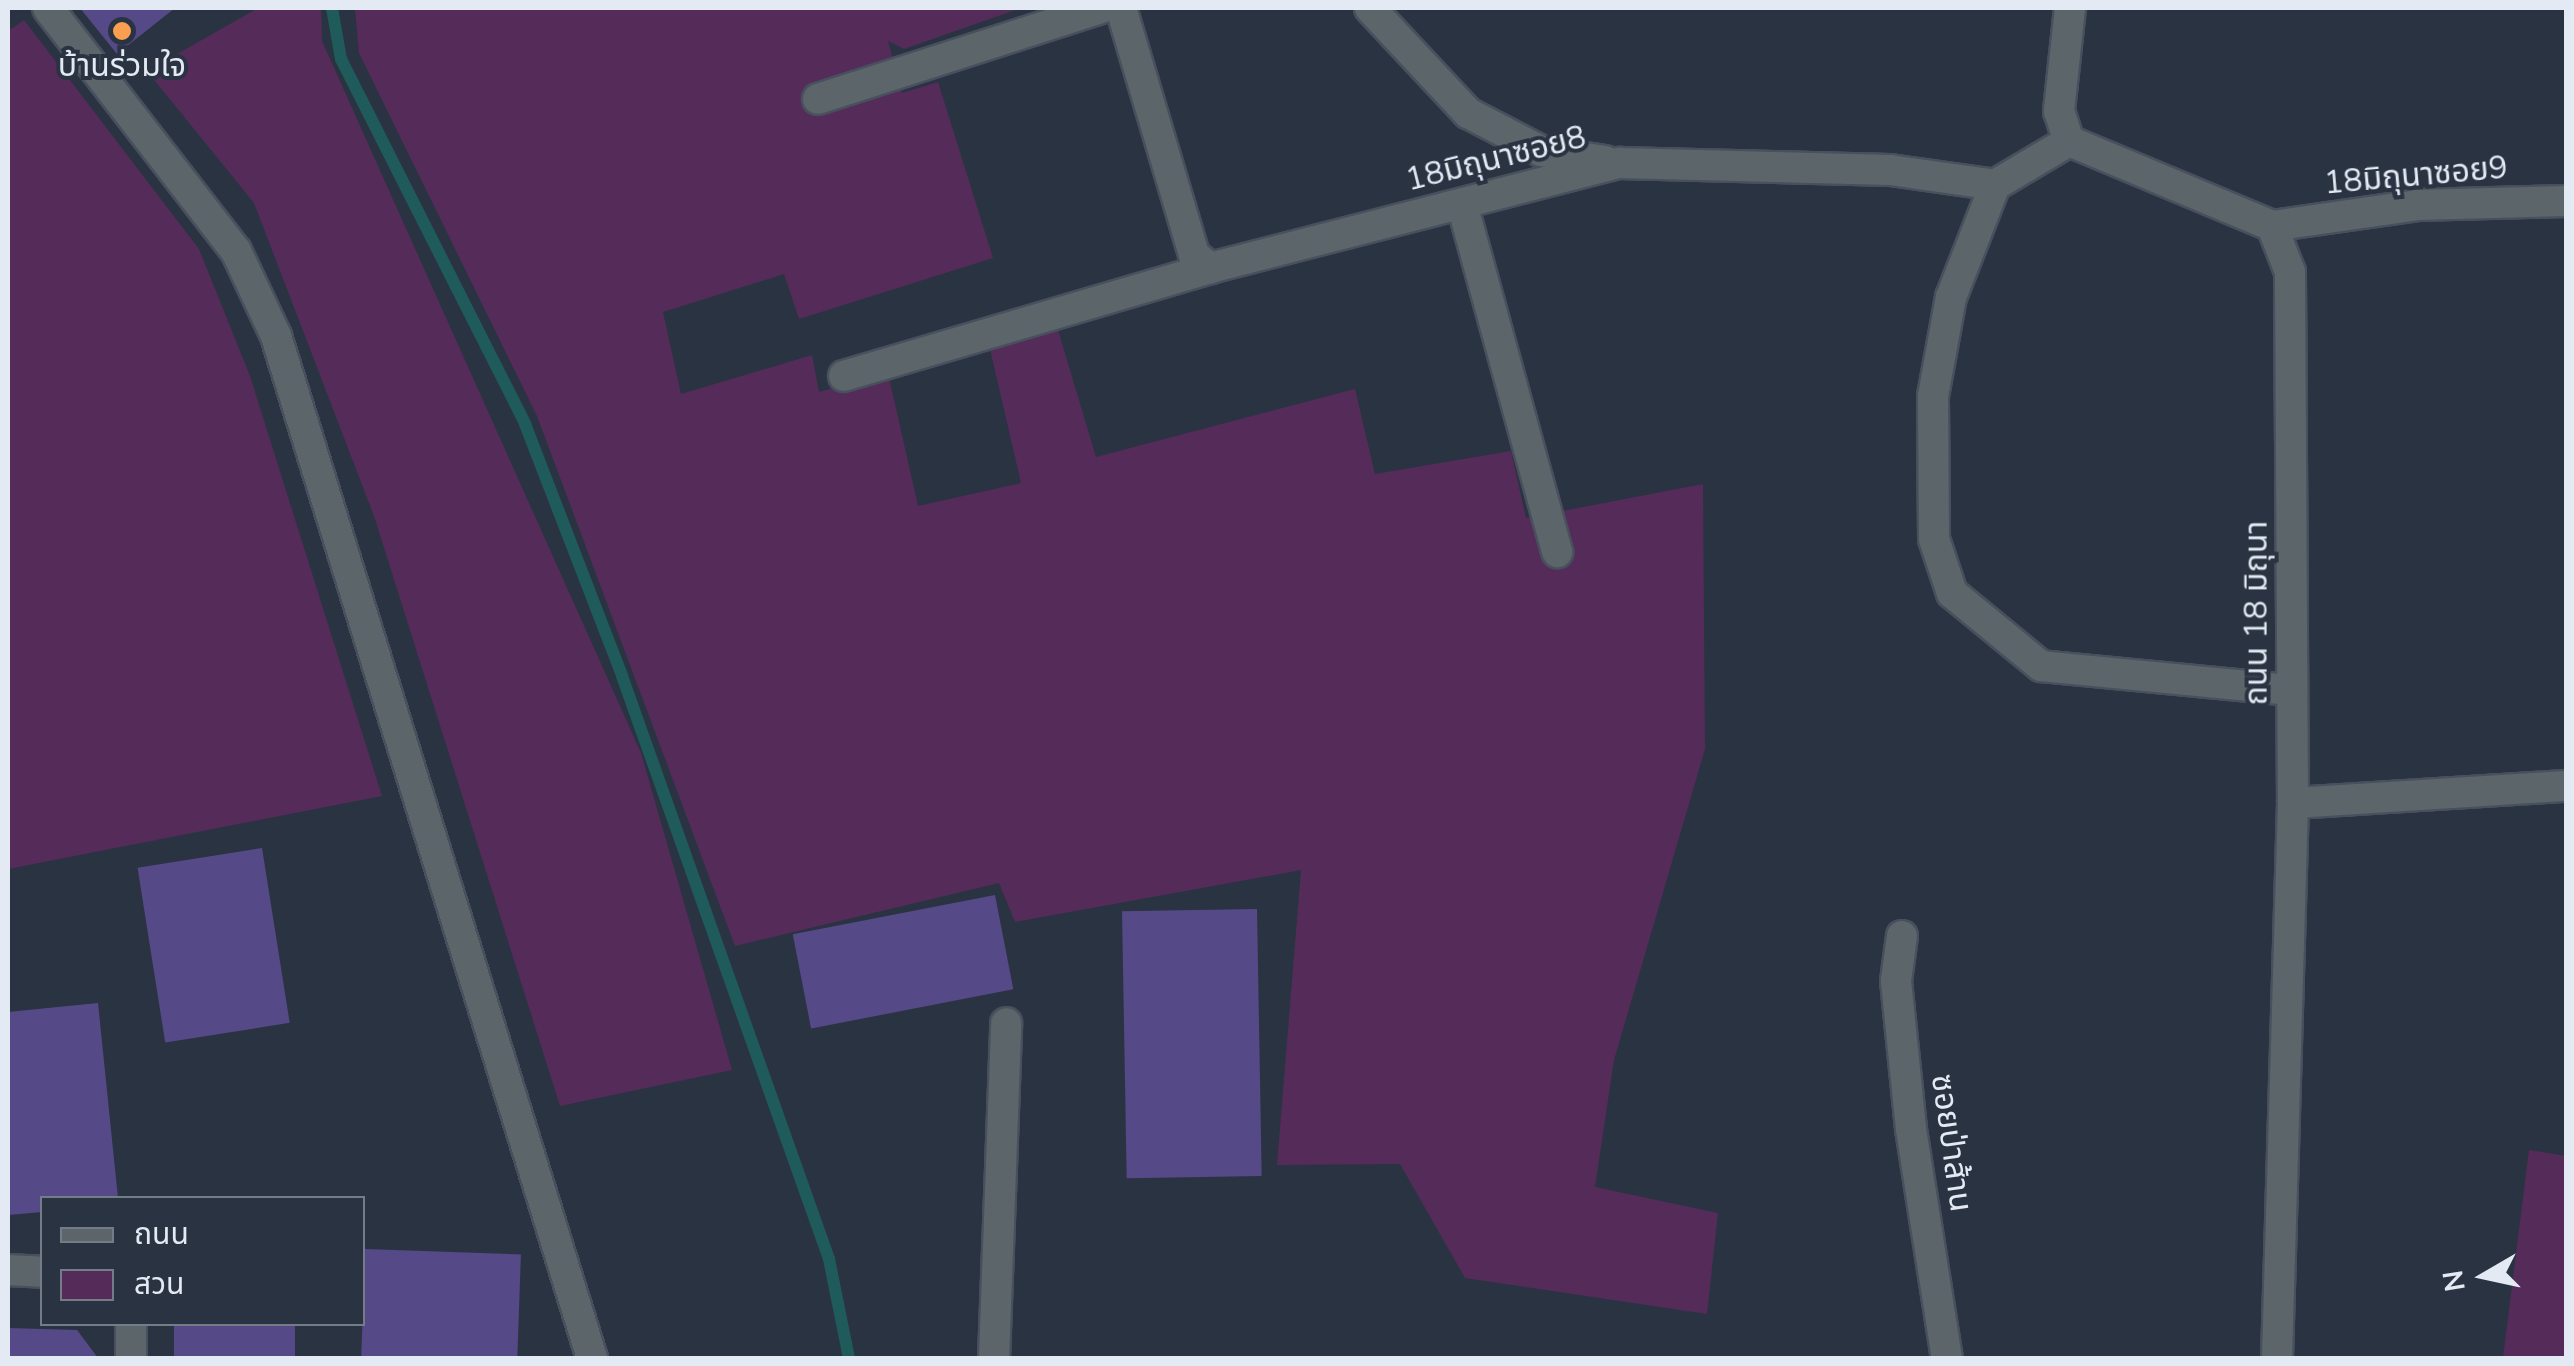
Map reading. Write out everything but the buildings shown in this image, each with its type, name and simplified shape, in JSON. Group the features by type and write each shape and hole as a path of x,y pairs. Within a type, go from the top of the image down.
{"street":[{"path":"48,8 236,251 276,336 592,1358"},
{"path":"818,99 1102,8"},
{"path":"1121,8 1194,255 1210,268"},
{"path":"1370,8 1468,113 1541,150 1620,163"},
{"path":"2069,141 2060,111 2070,8"},
{"path":"2069,141 1995,185 1951,297 1933,396 1934,539 1952,593 2041,666 2292,690"},
{"path":"2069,141 2272,226"},
{"name":"18มิถุนาซอย8","path":"844,376 1210,268 1620,163 1890,170 1995,185"},
{"name":"18มิถุนาซอย9","path":"2272,226 2417,205 2566,201"},
{"path":"1462,204 1558,552"},
{"name":"ถนน 18 มิถุนา","path":"2272,226 2290,272 2293,803 2276,1358"},
{"path":"2293,803 2566,786"},
{"name":"ซอยป่าส้าน","path":"1902,936 1904,1055 1946,1358"},
{"path":"994,1358 1006,1023"},
{"path":"8,1270 40,1272"},
{"path":"131,1326 131,1358"}],"green space":[{"path":"258,8 321,8 322,41 641,753 732,1070 560,1106 374,516 254,203 147,71"},
{"path":"355,8 1021,8 904,49 888,41 902,93 938,82 993,258 799,319 784,274 663,312 681,394 812,355 819,392 888,373 918,506 1021,483 990,349 1058,330 1096,457 1355,389 1375,474 1511,451 1526,518 1703,484 1705,749 1614,1060 1595,1187 1718,1213 1707,1314 1465,1278 1400,1164 1277,1165 1301,870 1015,922 999,883 735,946 537,416 359,53"},
{"path":"24,20 199,249 250,376 382,796 8,869 8,31"},
{"path":"2529,1150 2566,1156 2566,1358 2503,1358"}],"waterway":[{"path":"332,8 341,59 525,424 622,676 829,1259 849,1358"}],"place":[{"name":"บ้านร่วมใจ","path":"122,31"}]}
